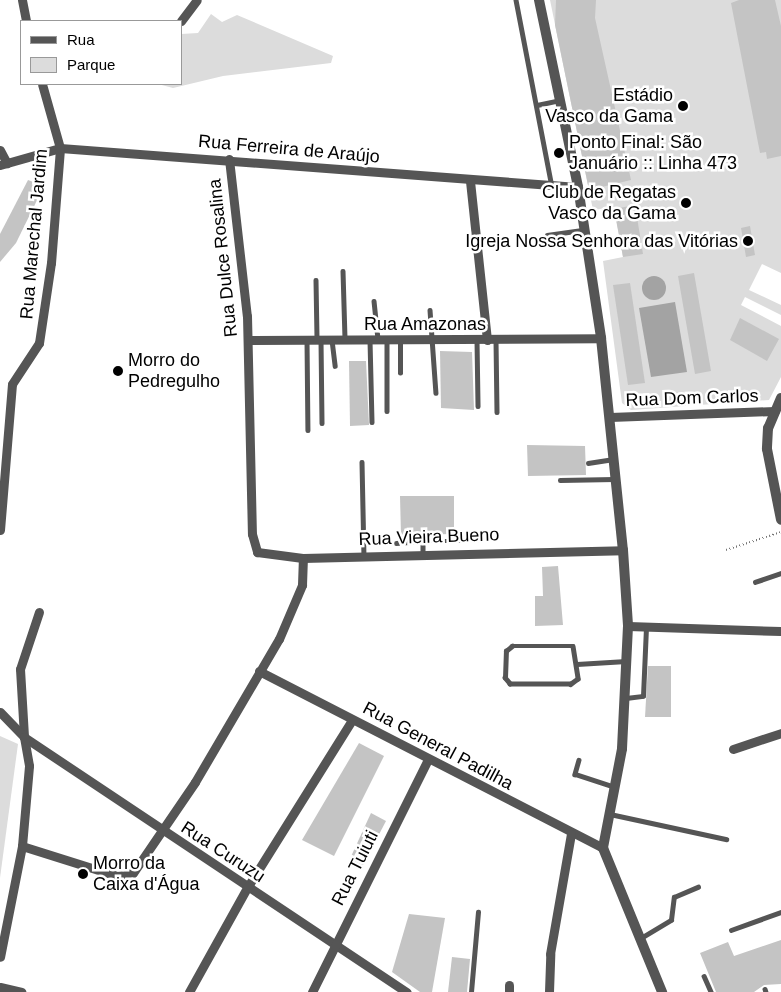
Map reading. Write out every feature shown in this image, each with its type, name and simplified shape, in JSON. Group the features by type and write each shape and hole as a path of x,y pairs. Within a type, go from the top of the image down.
{"street":[{"path":"22,0 26,20"},
{"path":"182,20 197,0"},
{"path":"538,0 578,187 601,338 623,550 628,626 624,698 616,787 603,848 662,992"},
{"name":"Rua Marechal Jardim","path":"0,530 12,384 39,343 46,308 60,148 42,85"},
{"name":"Rua Ferreira de Araújo","path":"4,164 60,148 229,159 553,188 578,187"},
{"path":"0,150 4,164"},
{"name":"Rua Dulce Rosalina","path":"229,159 248,340 252,534"},
{"path":"470,181 491,340"},
{"name":"Rua Amazonas","path":"248,340 601,338"},
{"path":"781,398 775,411 767,449 781,520"},
{"name":"Rua Dom Carlos","path":"610,417 775,411"},
{"name":"Rua Vieira Bueno","path":"252,534 257,552 303,558 423,553 623,550"},
{"path":"22,846 127,876 161,832 293,613 302,585 303,558"},
{"path":"0,957 22,846 29,766 24,737 20,669 39,612"},
{"path":"628,626 781,631"},
{"name":"Rua General Padilha","path":"259,671 570,834 603,848"},
{"path":"0,712 24,737"},
{"path":"189,992 247,888 352,720"},
{"path":"733,749 781,732"},
{"name":"Rua Curuzu","path":"24,737 161,832 334,942 407,992"},
{"name":"Rua Tuiuti","path":"312,992 334,942 428,759"},
{"path":"549,992 550,954 570,834"},
{"path":"0,987 21,992"}],"lane":[{"path":"517,0 553,188"},
{"path":"536,105 560,100"},
{"path":"547,235 584,230"},
{"path":"343,272 345,340"},
{"path":"316,280 322,423"},
{"path":"374,301 387,411"},
{"path":"430,310 435,340 436,393"},
{"path":"307,340 308,430"},
{"path":"332,340 335,366"},
{"path":"372,422 378,340"},
{"path":"400,340 400,373"},
{"path":"477,340 478,406"},
{"path":"491,340 496,412"},
{"path":"588,463 614,459"},
{"path":"362,462 364,556"},
{"path":"560,480 616,479"},
{"path":"423,541 423,553"},
{"path":"396,543 477,541"},
{"path":"755,582 781,573"},
{"path":"624,698 643,696 646,627"},
{"path":"512,646 573,646 577,664 575,683 510,684 505,678 506,651 512,646"},
{"path":"577,664 626,661"},
{"path":"579,760 575,774 616,787"},
{"path":"610,814 726,838"},
{"path":"640,939 663,929 671,920 674,897 698,887"},
{"path":"471,992 478,912"},
{"path":"731,930 781,912"},
{"path":"704,976 711,992"}],"path":[{"path":"726,550 781,532"}],"green space":[{"name":"Club de Regatas Vasco da Gama","path":"550,0 781,0 781,273 762,264 749,290 781,305 781,315 745,297 741,305 781,326 781,377 769,400 631,410 622,403 603,261 623,257 614,207 593,210"},
{"path":"211,14 222,22 237,15 333,56 331,63 223,76 173,88 162,85 182,85 182,34 198,33"},
{"path":"0,736 18,744 0,878"}],"shaded area":[{"path":"654,276 662,280 666,288 662,296 654,300 646,296 642,288 646,280"},
{"path":"675,302 687,372 651,377 639,308"}],"building":[{"path":"556,0 596,0 595,18 631,180 589,190 555,25"},
{"path":"739,0 775,0 781,26 781,156 767,159 766,152 760,153 731,3"},
{"path":"28,180 44,186 16,243 0,262 0,234"},
{"path":"635,205 643,254 623,257 614,209"},
{"name":"Igreja Nossa Senhora das Vitórias","path":"750,226 755,255 746,257 741,228"},
{"path":"694,273 711,371 695,374 678,276"},
{"path":"630,283 645,383 628,385 613,285"},
{"path":"740,318 779,339 767,361 730,340"},
{"path":"440,351 472,352 474,410 441,408"},
{"path":"349,361 366,361 369,425 350,426"},
{"path":"527,445 585,446 586,475 528,476"},
{"path":"400,496 454,496 454,534 401,535"},
{"path":"558,566 563,625 535,626 535,596 543,596 542,567"},
{"path":"648,666 671,666 671,717 645,717"},
{"path":"359,743 384,756 334,856 302,840"},
{"path":"371,813 386,821 361,869 348,863"},
{"path":"409,914 445,918 432,992 420,992 392,972"},
{"path":"781,940 781,984 764,985 754,992 716,992 700,953 728,942 734,956"},
{"path":"452,957 470,959 467,992 448,992"}],"place":[{"name":"Estádio Vasco da Gama","path":"683,106"},
{"name":"Ponto Final: São Januário :: Linha 473","path":"559,153"},
{"name":"Club de Regatas Vasco da Gama","path":"686,203"},
{"name":"Igreja Nossa Senhora das Vitórias","path":"748,241"},
{"name":"Morro do Pedregulho","path":"118,371"},
{"name":"Morro da Caixa d'Água","path":"83,874"}]}
